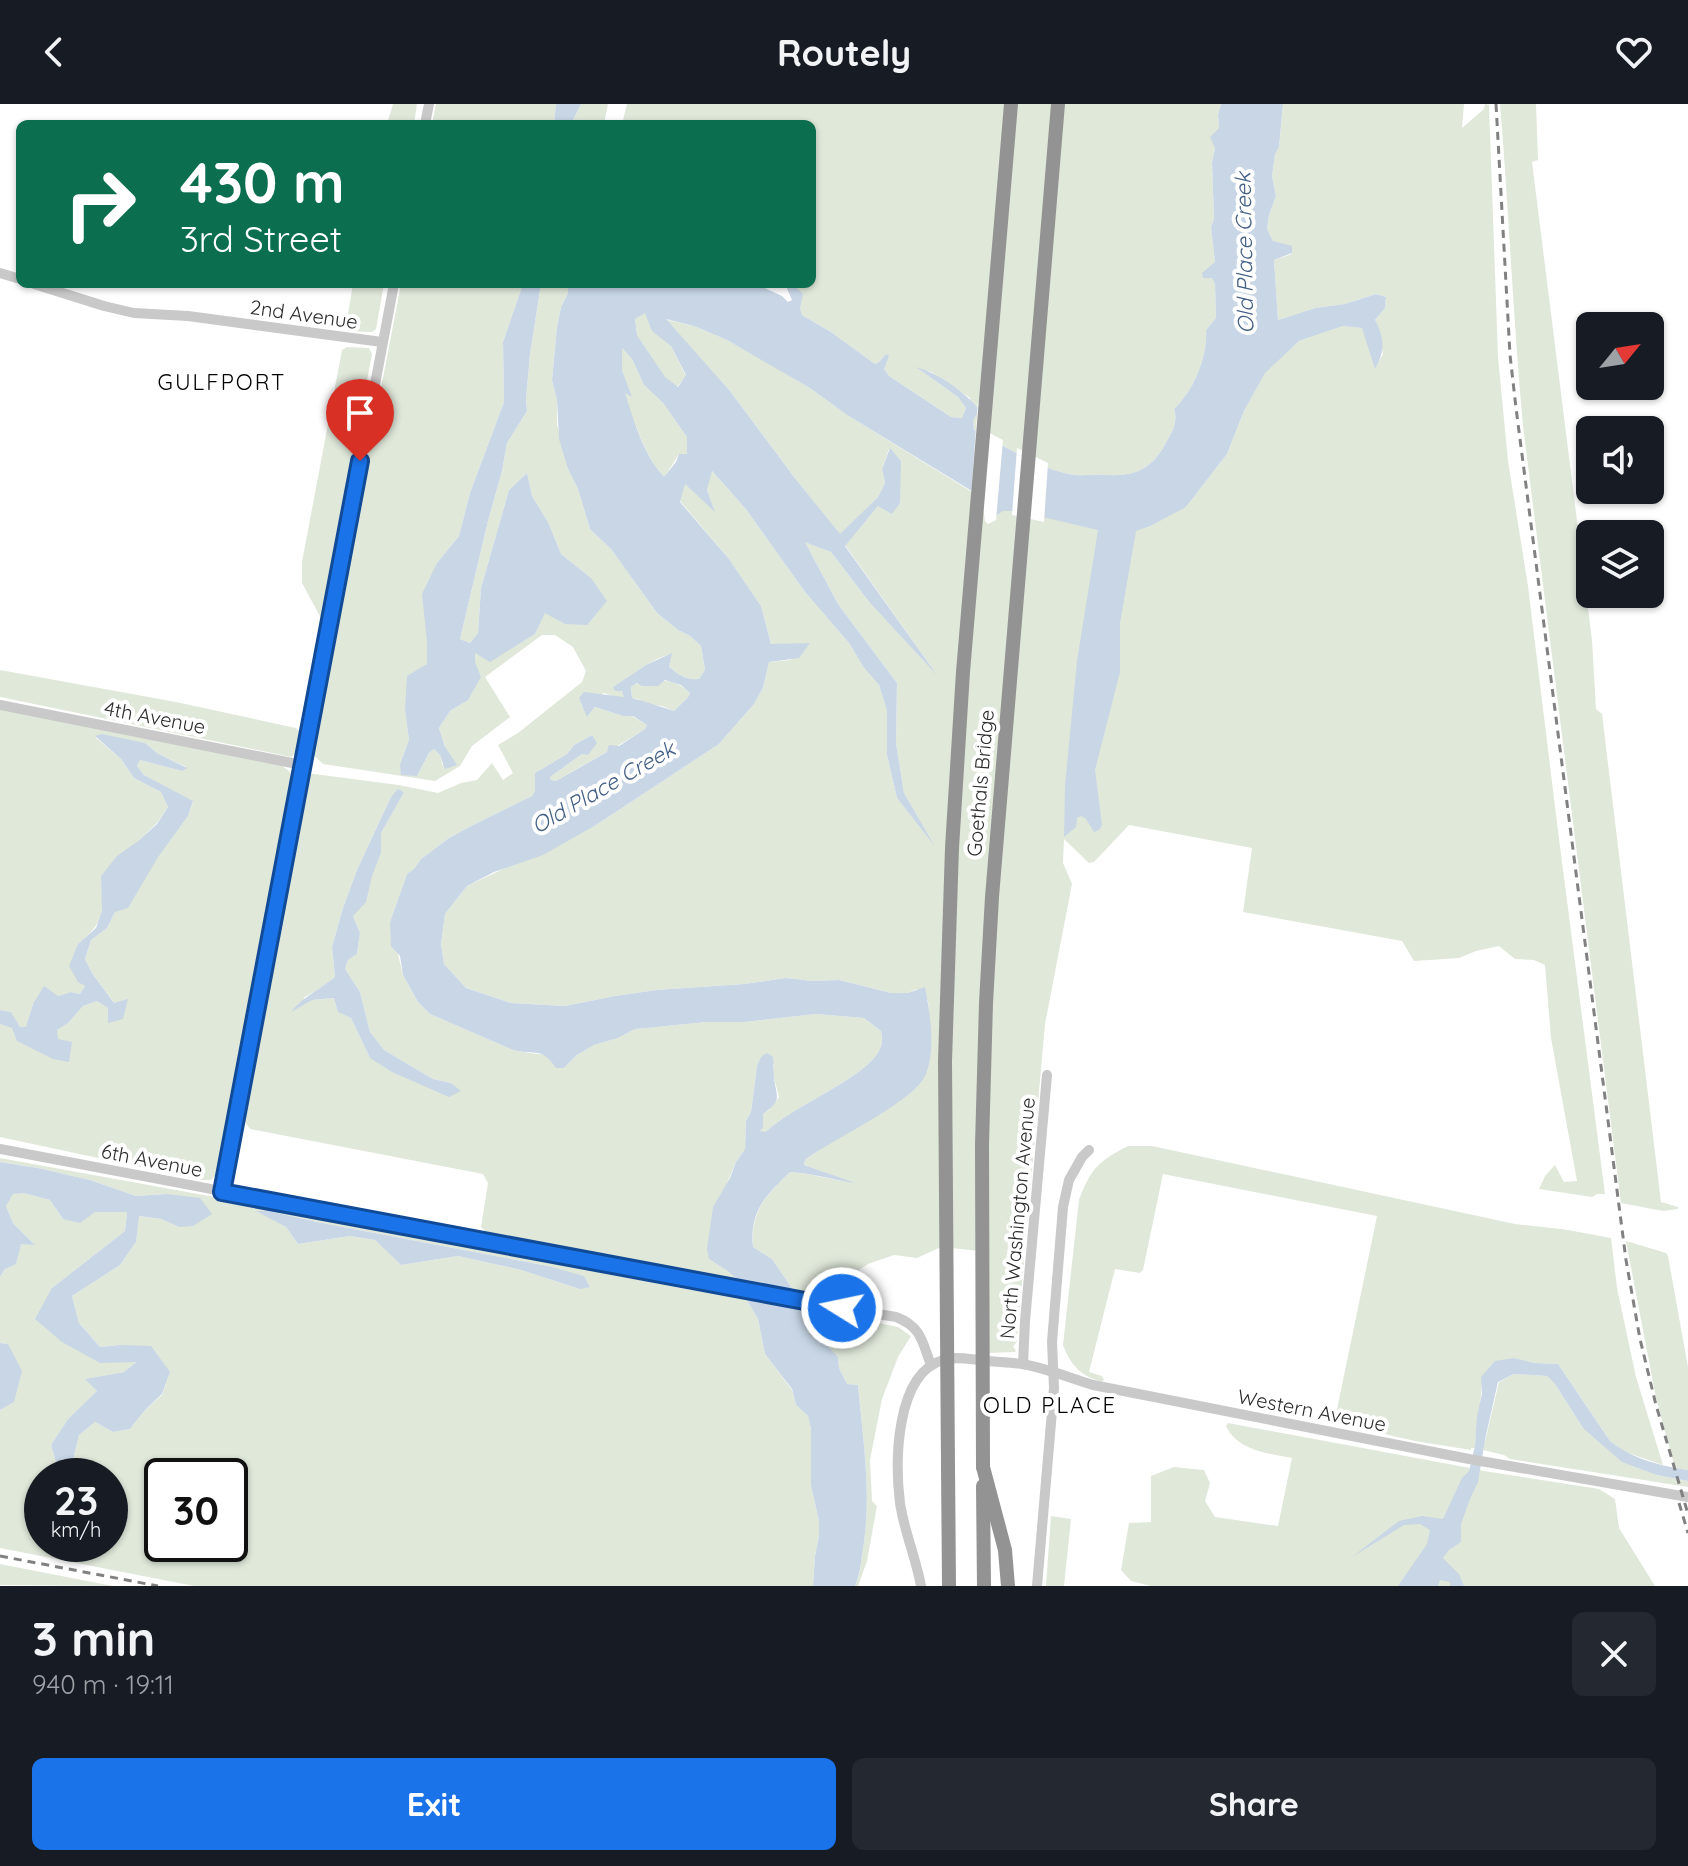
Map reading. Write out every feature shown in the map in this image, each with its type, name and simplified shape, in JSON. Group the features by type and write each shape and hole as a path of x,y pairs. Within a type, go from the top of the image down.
{"highway":[{"name":"Goethals Bridge","path":"949,1586 945,1049 951,860 963,672 1011,104"},
{"name":"Goethals Bridge","path":"983,1467 982,1156 989,944 998,803 1058,104"},
{"path":"983,1467 984,1586"},
{"path":"983,1467 1005,1550 1008,1586"}],"street":[{"name":"2nd Avenue","path":"47,288 134,313 188,316 382,342"},
{"path":"222,1192 393,288"},
{"name":"4th Avenue","path":"0,705 302,765"},
{"name":"North Washington Avenue","path":"1023,1364 1047,1075"},
{"name":"6th Avenue","path":"0,1149 896,1317 917,1328 931,1365"},
{"path":"1037,1586 1054,1388 1052,1342 1066,1189 1077,1164 1089,1150"},
{"name":"Western Avenue","path":"931,1365 951,1358 1023,1364 1093,1385 1469,1459 1688,1497"},
{"path":"921,1586 902,1513 898,1454 910,1391 921,1373 931,1365"}],"shaded area":[{"path":"393,104 417,104 415,120 388,120"},
{"path":"436,104 556,104 554,120 433,120"},
{"path":"581,104 608,104 605,120 573,120"},
{"path":"627,104 1221,104 1212,162 1214,219 1211,227 1215,262 1212,277 1216,318 1206,330 1205,350 1198,372 1174,409 1175,424 1163,448 1145,467 1132,473 1079,475 1048,468 974,430 970,398 931,372 919,369 958,397 966,408 962,418 951,417 889,376 884,369 886,354 875,364 802,315 798,288 816,288 816,120 623,120"},
{"path":"1283,104 1464,104 1462,128 1484,109 1485,104 1489,105 1498,357 1508,461 1528,586 1605,1194 1592,1197 1539,1189 1555,1165 1564,1182 1577,1181 1551,1038 1545,965 1534,960 1515,959 1499,946 1459,958 1414,961 1402,941 1243,912 1252,848 1129,825 1094,862 1089,863 1064,839 1063,863 1072,884 1045,1024 1017,1341 1013,1347 1015,1352 988,1353 989,1252 941,1247 917,1258 894,1255 868,1264 851,1276 847,1302 796,1294 772,1259 753,1247 757,1214 774,1188 790,1172 850,1182 804,1165 805,1160 888,1109 929,1013 928,1001 917,989 908,993 891,993 839,980 786,978 656,990 565,1006 511,1003 466,988 444,964 441,944 445,914 467,886 596,825 719,744 754,704 763,688 769,662 790,660 809,644 771,644 761,606 729,559 680,501 684,483 714,510 707,490 711,470 745,508 805,592 849,643 879,685 887,711 887,755 897,798 930,839 904,793 896,743 897,683 838,604 804,540 831,552 870,603 932,668 845,545 878,506 901,461 889,449 882,469 885,483 878,497 840,535 730,391 664,319 694,326 727,340 773,366 1003,511 1186,507 1227,454 1244,411 1265,372 1299,341 1343,326 1363,328 1375,368 1383,354 1375,320 1385,308 1386,297 1376,294 1278,320 1274,260 1292,254 1273,241 1267,229 1276,196 1272,176 1275,153 1279,147"},
{"path":"1500,104 1536,104 1538,160 1532,162 1577,520 1576,608 1588,608 1596,709 1602,714 1661,1202 1678,1209 1663,1211 1621,1203 1523,426"},
{"path":"352,288 383,288 376,329 372,332 349,331 346,326"},
{"path":"400,288 522,288 503,342 504,402 470,493 459,536 437,563 427,664 405,710 409,740 400,764 417,776 434,749 440,755 443,766 445,747 439,728 450,711 468,700 475,653 490,661 535,634 545,612 565,624 591,578 561,554 548,522 532,496 527,473 509,490 481,588 478,633 470,643 460,639 507,443 527,411 530,354 540,288 568,288 557,327 552,380 557,400 557,424 568,469 578,489 590,529 611,549 657,613 701,646 705,670 699,679 683,676 669,667 671,654 648,664 613,687 632,697 631,687 638,683 662,680 676,684 690,692 674,711 645,704 638,699 604,693 581,703 588,716 595,707 632,716 647,725 612,749 556,781 551,780 550,777 582,754 592,735 574,745 567,754 535,773 532,796 449,838 421,859 407,874 390,922 403,975 418,1002 430,1014 513,1050 550,1057 552,1062 564,1068 577,1055 594,1045 635,1029 816,1014 864,1018 881,1031 880,1049 864,1067 765,1132 760,1132 763,1114 779,1097 773,1074 774,1064 757,1066 751,1112 746,1121 745,1149 725,1188 709,1259 743,1284 489,1235 481,1227 488,1183 483,1174 250,1129 241,1117 305,779 309,774 314,774 438,793 477,780 492,763 503,780 513,773 498,745 582,682 586,671 573,647 555,635 542,635 485,677 510,717 472,746 460,766 435,781 323,764 311,753","holes":["404,791 381,833 381,853 353,916 360,933 357,954 348,960 345,969 360,992 370,1032 384,1050 433,1079 451,1083 460,1091 370,1058 351,1018 338,1011 334,998 303,998 335,977 332,947 357,870 391,797"]},
{"path":"645,312 671,346 686,376 677,387 665,378 637,335 635,319"},
{"path":"347,347 369,348 372,354 322,620 302,583 302,562 342,350"},
{"path":"621,347 632,359 644,385 663,403 687,437 688,454 679,454 664,478 645,448 624,392 631,396 622,370"},
{"path":"0,670 176,702 296,728 300,732 295,754 291,757 0,697"},
{"path":"0,709 281,765 295,781 220,1170 211,1180 0,1137 0,1024 57,1039 57,1030 83,1006 97,1001 108,1008 115,1004 85,959 91,940 107,928 115,912 188,816 193,802 144,775 137,766 140,760 182,771 186,767 157,753 145,743 95,737 121,759 134,778 161,792 168,807 157,823 101,876 99,921 78,944 85,986 80,994 71,992 33,1004 26,1028 20,1027 10,1012 0,1010"},
{"path":"1128,1146 1152,1146 1515,1224 1611,1238 1617,1288 1636,1377 1663,1465 1622,1451 1610,1441 1558,1364 1514,1358 1482,1377 1475,1448 1471,1450 1341,1424 1336,1414 1377,1216 1163,1174 1143,1270 1140,1273 1115,1269 1089,1372 1102,1376 1104,1380 1088,1377 1073,1364 1063,1345 1079,1200 1097,1167"},
{"path":"0,1158 690,1290 745,1297 758,1319 765,1354 792,1390 796,1405 808,1416 811,1429 811,1486 819,1521 813,1586 194,1586 71,1562 128,1562 128,1458 74,1458 79,1435 95,1422 113,1432 130,1429 162,1395 170,1372 120,1345 100,1347 79,1323 72,1296 120,1265 136,1242 138,1216 161,1219 179,1227 166,1194 136,1196 90,1180 0,1162","holes":["258,1211 548,1266 580,1289 521,1270 458,1256 401,1265 375,1240 350,1236 298,1244 286,1227"]},
{"path":"13,1193 50,1200 63,1219 95,1212 127,1212 125,1231 52,1288 62,1342 137,1361 124,1372 86,1379 97,1391 68,1419 51,1445 55,1458 24,1458 24,1553 0,1548 0,1410 14,1402 8,1344 0,1343 0,1277 21,1244 34,1244 13,1223 6,1206"},
{"path":"1626,1241 1668,1256 1688,1367 1688,1470 1675,1468 1656,1398"},
{"path":"809,1309 898,1327 911,1336 898,1357 882,1399 870,1460 872,1501 877,1506 867,1561 858,1586 855,1586 861,1563 867,1508 858,1385 847,1384 839,1368 838,1357 829,1347 824,1322"},
{"path":"1514,1374 1547,1376 1583,1428 1657,1475 1688,1481 1688,1487 1510,1459 1483,1450 1499,1382"},
{"path":"1228,1423 1470,1468 1469,1471 1479,1476 1480,1470 1599,1489 1615,1499 1619,1528 1655,1586 1151,1586 1131,1581 1121,1570 1129,1523 1151,1522 1151,1476 1174,1467 1204,1470 1210,1483 1205,1501 1215,1517 1278,1526 1292,1458 1246,1446 1231,1434 1226,1426"},
{"path":"1051,1516 1071,1519 1064,1586 1046,1586"},
{"path":"0,1564 113,1586 0,1585"}],"water":[{"path":"556,104 581,104 573,120 554,120"},
{"name":"Old Place Creek","path":"1221,104 1283,104 1279,147 1272,176 1276,196 1267,229 1273,241 1292,246 1292,253 1274,260 1278,320 1376,294 1386,297 1385,308 1375,320 1381,333 1382,351 1375,369 1362,328 1343,326 1299,341 1265,373 1244,411 1227,454 1186,507 1136,531 1120,623 1120,672 1095,770 1102,825 1099,830 1094,832 1081,816 1077,818 1076,827 1064,837 1065,786 1077,661 1098,530 1017,511 1003,511 989,520 985,499 847,415 810,388 727,340 694,326 666,319 730,391 840,534 878,497 885,483 882,469 890,448 901,461 900,503 892,514 878,506 845,546 937,675 870,603 831,552 805,542 838,604 897,683 896,743 904,793 934,845 897,798 887,755 887,711 879,685 849,643 805,592 745,508 712,471 707,490 715,512 685,484 680,502 729,559 761,606 771,644 810,643 799,658 769,662 763,688 754,704 719,744 596,825 543,855 494,872 467,886 445,914 441,944 444,964 466,988 511,1003 565,1006 656,990 786,978 839,980 891,993 908,993 925,987 931,1053 926,1074 919,1085 890,1108 805,1160 804,1165 855,1183 790,1172 761,1205 754,1224 753,1247 772,1259 796,1294 824,1322 829,1347 838,1357 839,1368 847,1384 858,1385 867,1487 866,1528 859,1572 855,1586 813,1586 819,1521 811,1486 811,1429 808,1416 796,1405 792,1389 765,1354 758,1319 745,1297 743,1284 709,1259 707,1249 713,1207 745,1149 746,1121 751,1112 761,1057 767,1053 773,1057 777,1095 776,1102 763,1114 760,1131 765,1132 864,1067 880,1049 881,1031 864,1018 816,1014 635,1029 594,1045 577,1055 564,1068 556,1068 542,1054 513,1050 430,1014 418,1002 403,975 400,956 391,946 390,922 407,874 421,859 449,838 532,796 535,773 567,754 574,745 592,735 597,743 588,755 582,754 550,777 551,780 556,781 607,752 609,745 619,746 645,729 647,725 633,716 595,707 587,717 579,698 584,692 624,697 622,691 615,691 613,687 646,665 672,653 669,667 683,676 699,679 705,670 701,646 657,613 611,549 590,529 559,439 557,400 552,380 561,307 568,288 765,288 788,302 792,300 787,288 797,288 803,294 802,315 875,364 886,354 889,356 884,369 889,376 951,417 962,418 966,408 958,397 916,367 934,374 958,390 979,409 973,421 974,430 1036,463 1062,472 1079,475 1132,473 1151,462 1168,439 1175,424 1174,409 1198,373 1205,351 1206,330 1216,318 1215,284 1212,278 1203,278 1202,273 1215,262 1211,227 1214,219 1212,162 1215,148 1210,137 1219,128","holes":["645,313 652,331 671,346 686,375 678,387 665,377 637,335 635,319","622,348 632,359 644,385 663,403 687,437 687,454 679,454 664,477 640,438 625,393 632,397 622,370","665,680 681,685 690,693 674,711 632,698 631,687 637,683 658,686"]},
{"path":"522,288 540,288 530,354 527,411 507,443 460,639 470,643 478,633 481,588 509,490 527,473 532,496 548,522 561,554 591,578 607,601 587,625 565,624 545,613 535,634 490,662 475,653 481,677 468,700 450,711 439,728 445,747 457,765 445,769 434,749 417,776 401,775 400,764 409,740 405,710 407,676 427,664 422,594 437,563 459,536 470,493 504,402 503,342"},
{"path":"102,734 145,743 157,753 187,768 182,771 140,760 137,766 144,775 193,801 188,816 158,857 128,908 115,912 107,928 91,940 85,959 92,973 114,1003 128,999 123,1019 108,1023 108,1008 97,1001 83,1006 57,1030 58,1039 72,1042 69,1062 53,1059 17,1041 12,1028 0,1024 0,1010 11,1012 20,1027 26,1027 33,1004 44,986 58,996 71,992 80,994 85,986 78,982 69,966 78,944 96,928 102,911 101,876 117,856 157,824 168,807 161,792 134,778 121,759 95,736"},
{"path":"398,789 404,792 381,833 381,853 366,902 353,916 360,933 357,954 348,960 345,969 360,992 370,1032 384,1050 433,1079 451,1083 461,1091 449,1097 392,1072 370,1058 351,1018 338,1012 334,998 312,1000 291,1012 335,977 332,947 343,908 357,870 391,797"},
{"path":"0,1162 90,1180 136,1196 166,1194 200,1198 212,1214 193,1226 179,1227 161,1219 139,1216 136,1242 120,1265 72,1296 79,1323 100,1347 151,1346 170,1372 162,1394 130,1429 113,1432 95,1422 79,1435 74,1458 55,1458 51,1445 68,1419 97,1391 85,1379 124,1372 136,1362 100,1363 62,1342 35,1319 52,1288 125,1231 127,1212 95,1212 80,1223 63,1219 50,1200 23,1193 13,1194 6,1206 13,1223 35,1245 21,1244 16,1264 5,1269 0,1277"},
{"path":"256,1211 269,1211 548,1266 584,1276 590,1287 580,1289 521,1270 458,1256 401,1265 375,1240 350,1236 298,1244 286,1227"},
{"path":"0,1343 8,1344 22,1371 14,1402 0,1410"},
{"path":"1514,1358 1558,1364 1610,1441 1647,1461 1688,1470 1688,1481 1657,1475 1622,1462 1583,1428 1547,1376 1514,1374 1498,1382 1478,1482 1461,1524 1461,1542 1443,1558 1459,1574 1464,1586 1450,1586 1450,1582 1440,1580 1438,1586 1398,1586 1427,1544 1430,1530 1420,1524 1404,1525 1352,1557 1399,1521 1422,1516 1443,1519 1462,1478 1469,1471 1482,1394 1481,1377 1495,1361"}],"pier":[{"path":"978,402 983,407 978,427 1003,440 996,520 988,524 982,501 971,495"},
{"path":"1017,448 1048,463 1044,522 1012,515"}],"railway":[{"path":"1496,104 1510,355 1626,1260 1656,1405 1688,1514"},
{"path":"1679,1503 1688,1533"},
{"path":"0,1556 158,1586"}],"district":[{"name":"GULFPORT","path":"222,382"},
{"name":"OLD PLACE","path":"1050,1405"}],"route":[{"path":"360,461 222,1192 842,1308"}]}
